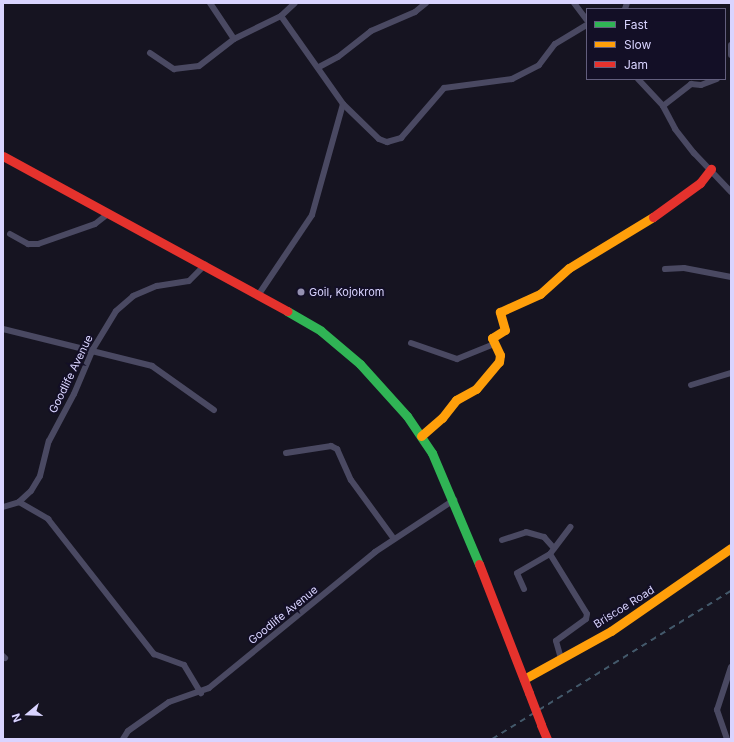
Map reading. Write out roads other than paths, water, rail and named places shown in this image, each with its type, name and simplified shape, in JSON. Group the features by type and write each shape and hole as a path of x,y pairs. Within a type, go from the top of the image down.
{"main road":[{"path":"3,156 108,214 205,264 321,331 346,350 394,400 421,436 454,500 547,739"},
{"path":"421,436 442,418 456,400 476,388 499,362 500,355 494,344 493,336 506,329 501,312 540,294 569,268 639,228 700,184 711,169"},
{"name":"Briscoe Road","path":"524,679 611,631 731,548"}],"street":[{"path":"210,3 234,39"},
{"path":"150,53 174,70 199,66 234,39 281,16 295,3"},
{"path":"318,67 338,57 371,31 415,12 426,3"},
{"path":"574,3 586,19"},
{"path":"281,16 343,104 379,139 392,142 401,138 444,88 512,79 539,65 555,44 586,26"},
{"path":"731,46 731,56"},
{"path":"639,80 664,106 675,129 731,192"},
{"path":"664,106 691,84 700,85 714,80"},
{"path":"259,294 312,215 343,104"},
{"path":"10,234 28,244 38,244 95,224 108,214"},
{"name":"Goodlife Avenue","path":"3,507 19,502 31,491 40,476 49,441 74,394 93,349 116,310 126,300 157,286 189,281 205,264"},
{"path":"665,269 684,268 731,277"},
{"path":"3,329 59,344 93,349 152,366 214,410"},
{"path":"411,343 457,359 494,344"},
{"path":"691,385 731,373"},
{"path":"286,453 332,446 337,448 351,480 394,539"},
{"name":"Goodlife Avenue","path":"123,739 128,731 169,702 201,693 394,539 454,500"},
{"path":"19,502 48,519 154,654 184,664 201,693"},
{"path":"524,589 517,573 550,554 570,527"},
{"path":"502,540 520,533 537,534 554,548"},
{"path":"550,554 587,614 586,619 556,641 561,658"},
{"path":"727,739 718,710 731,666"}],"railway":[{"path":"492,739 731,591"}],"place":[{"name":"Goil, Kojokrom","path":"301,292"}]}
